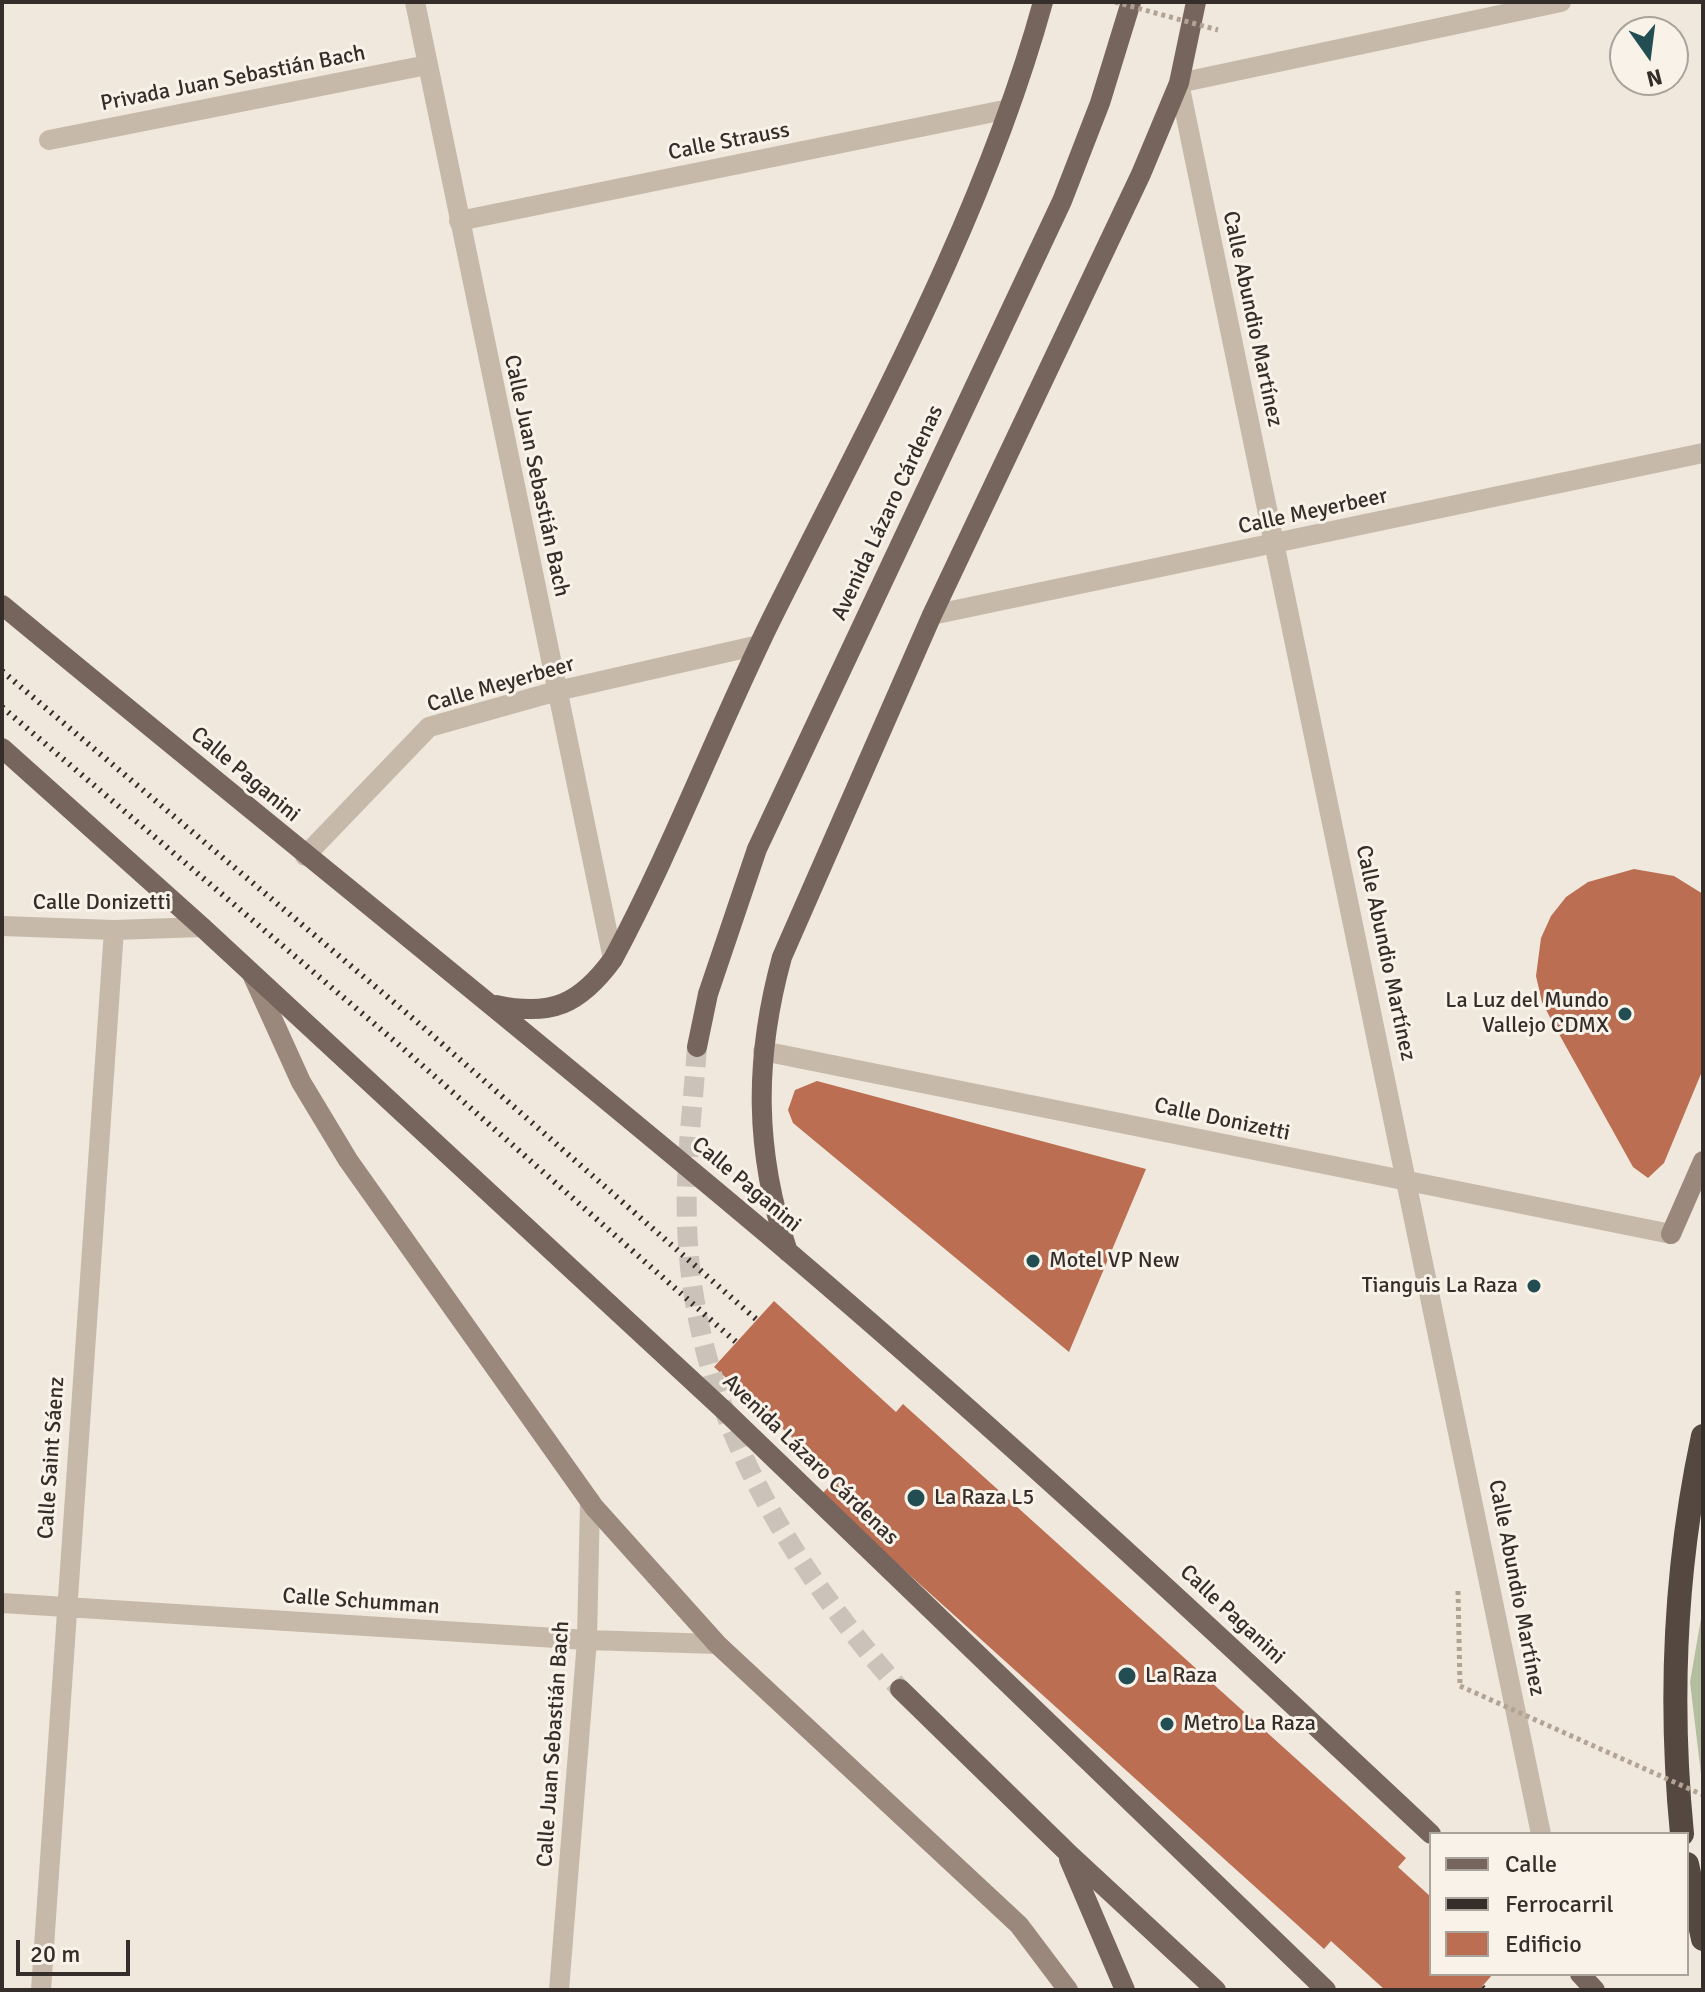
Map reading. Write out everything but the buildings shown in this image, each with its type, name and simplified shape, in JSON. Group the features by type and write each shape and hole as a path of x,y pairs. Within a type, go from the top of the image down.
{"highway":[{"path":"1682,1832 1676,1740 1677,1624 1683,1544 1703,1436"},
{"path":"1689,1873 1703,1939"}],"main road":[{"path":"492,1004 535,1010 576,1000 596,983 613,959 759,645 946,267 1009,109 1043,2"},
{"name":"Avenida Lázaro Cárdenas","path":"697,1047 708,994 757,849 1062,201 1100,103 1131,2"},
{"path":"788,1252 765,1168 763,1051 770,1000 782,957 932,615 1141,174 1179,83 1196,2"},
{"name":"Calle Paganini","path":"2,605 305,856 492,1004 788,1252 1196,1614 1429,1832"},
{"path":"2,748 252,974 301,1082 348,1160 590,1501 717,1644 1019,1925 1068,1990"},
{"name":"Avenida Lázaro Cárdenas","path":"252,974 727,1413 1326,1990"},
{"path":"1671,1234 1703,1161"},
{"path":"900,1689 1066,1851 1216,1990"},
{"path":"1066,1851 1125,1990"}],"street":[{"name":"Calle Juan Sebastián Bach","path":"415,2 613,959"},
{"path":"1179,83 1561,2"},
{"name":"Privada Juan Sebastián Bach","path":"49,140 427,65"},
{"name":"Calle Abundio Martínez","path":"1179,83 1409,1183 1541,1832"},
{"name":"Calle Strauss","path":"459,221 1009,109"},
{"name":"Calle Meyerbeer","path":"932,615 1703,453"},
{"name":"Calle Meyerbeer","path":"305,856 429,727 557,691 759,645"},
{"name":"Calle Donizetti","path":"2,926 114,930 202,927"},
{"name":"Calle Saint Sáenz","path":"41,1990 114,930"},
{"name":"Calle Donizetti","path":"763,1051 1671,1234"},
{"name":"Calle Juan Sebastián Bach","path":"559,1990 587,1640 590,1501"},
{"name":"Calle Schumman","path":"2,1603 587,1640 717,1644"}],"path":[{"path":"1115,2 1218,30"},
{"path":"1458,1584 1460,1686 1703,1795"}],"green space":[{"path":"1703,1607 1703,1791 1690,1682"}],"tunnel":[{"path":"697,1047 688,1157 687,1223 693,1289 706,1353 726,1415 752,1474 783,1532 818,1587 900,1689"}],"railway":[{"path":"2,671 416,1021 757,1320"},
{"path":"2,707 398,1044 736,1342"},
{"path":"1482,1987 1485,1990"}],"place":[{"name":"La Luz del Mundo Vallejo CDMX","path":"1625,1014"},
{"name":"Motel VP New","path":"1033,1261"},
{"name":"Tianguis La Raza","path":"1534,1286"},
{"name":"La Raza L5","path":"916,1498"},
{"name":"La Raza","path":"1127,1676"},
{"name":"Metro La Raza","path":"1167,1724"}]}
